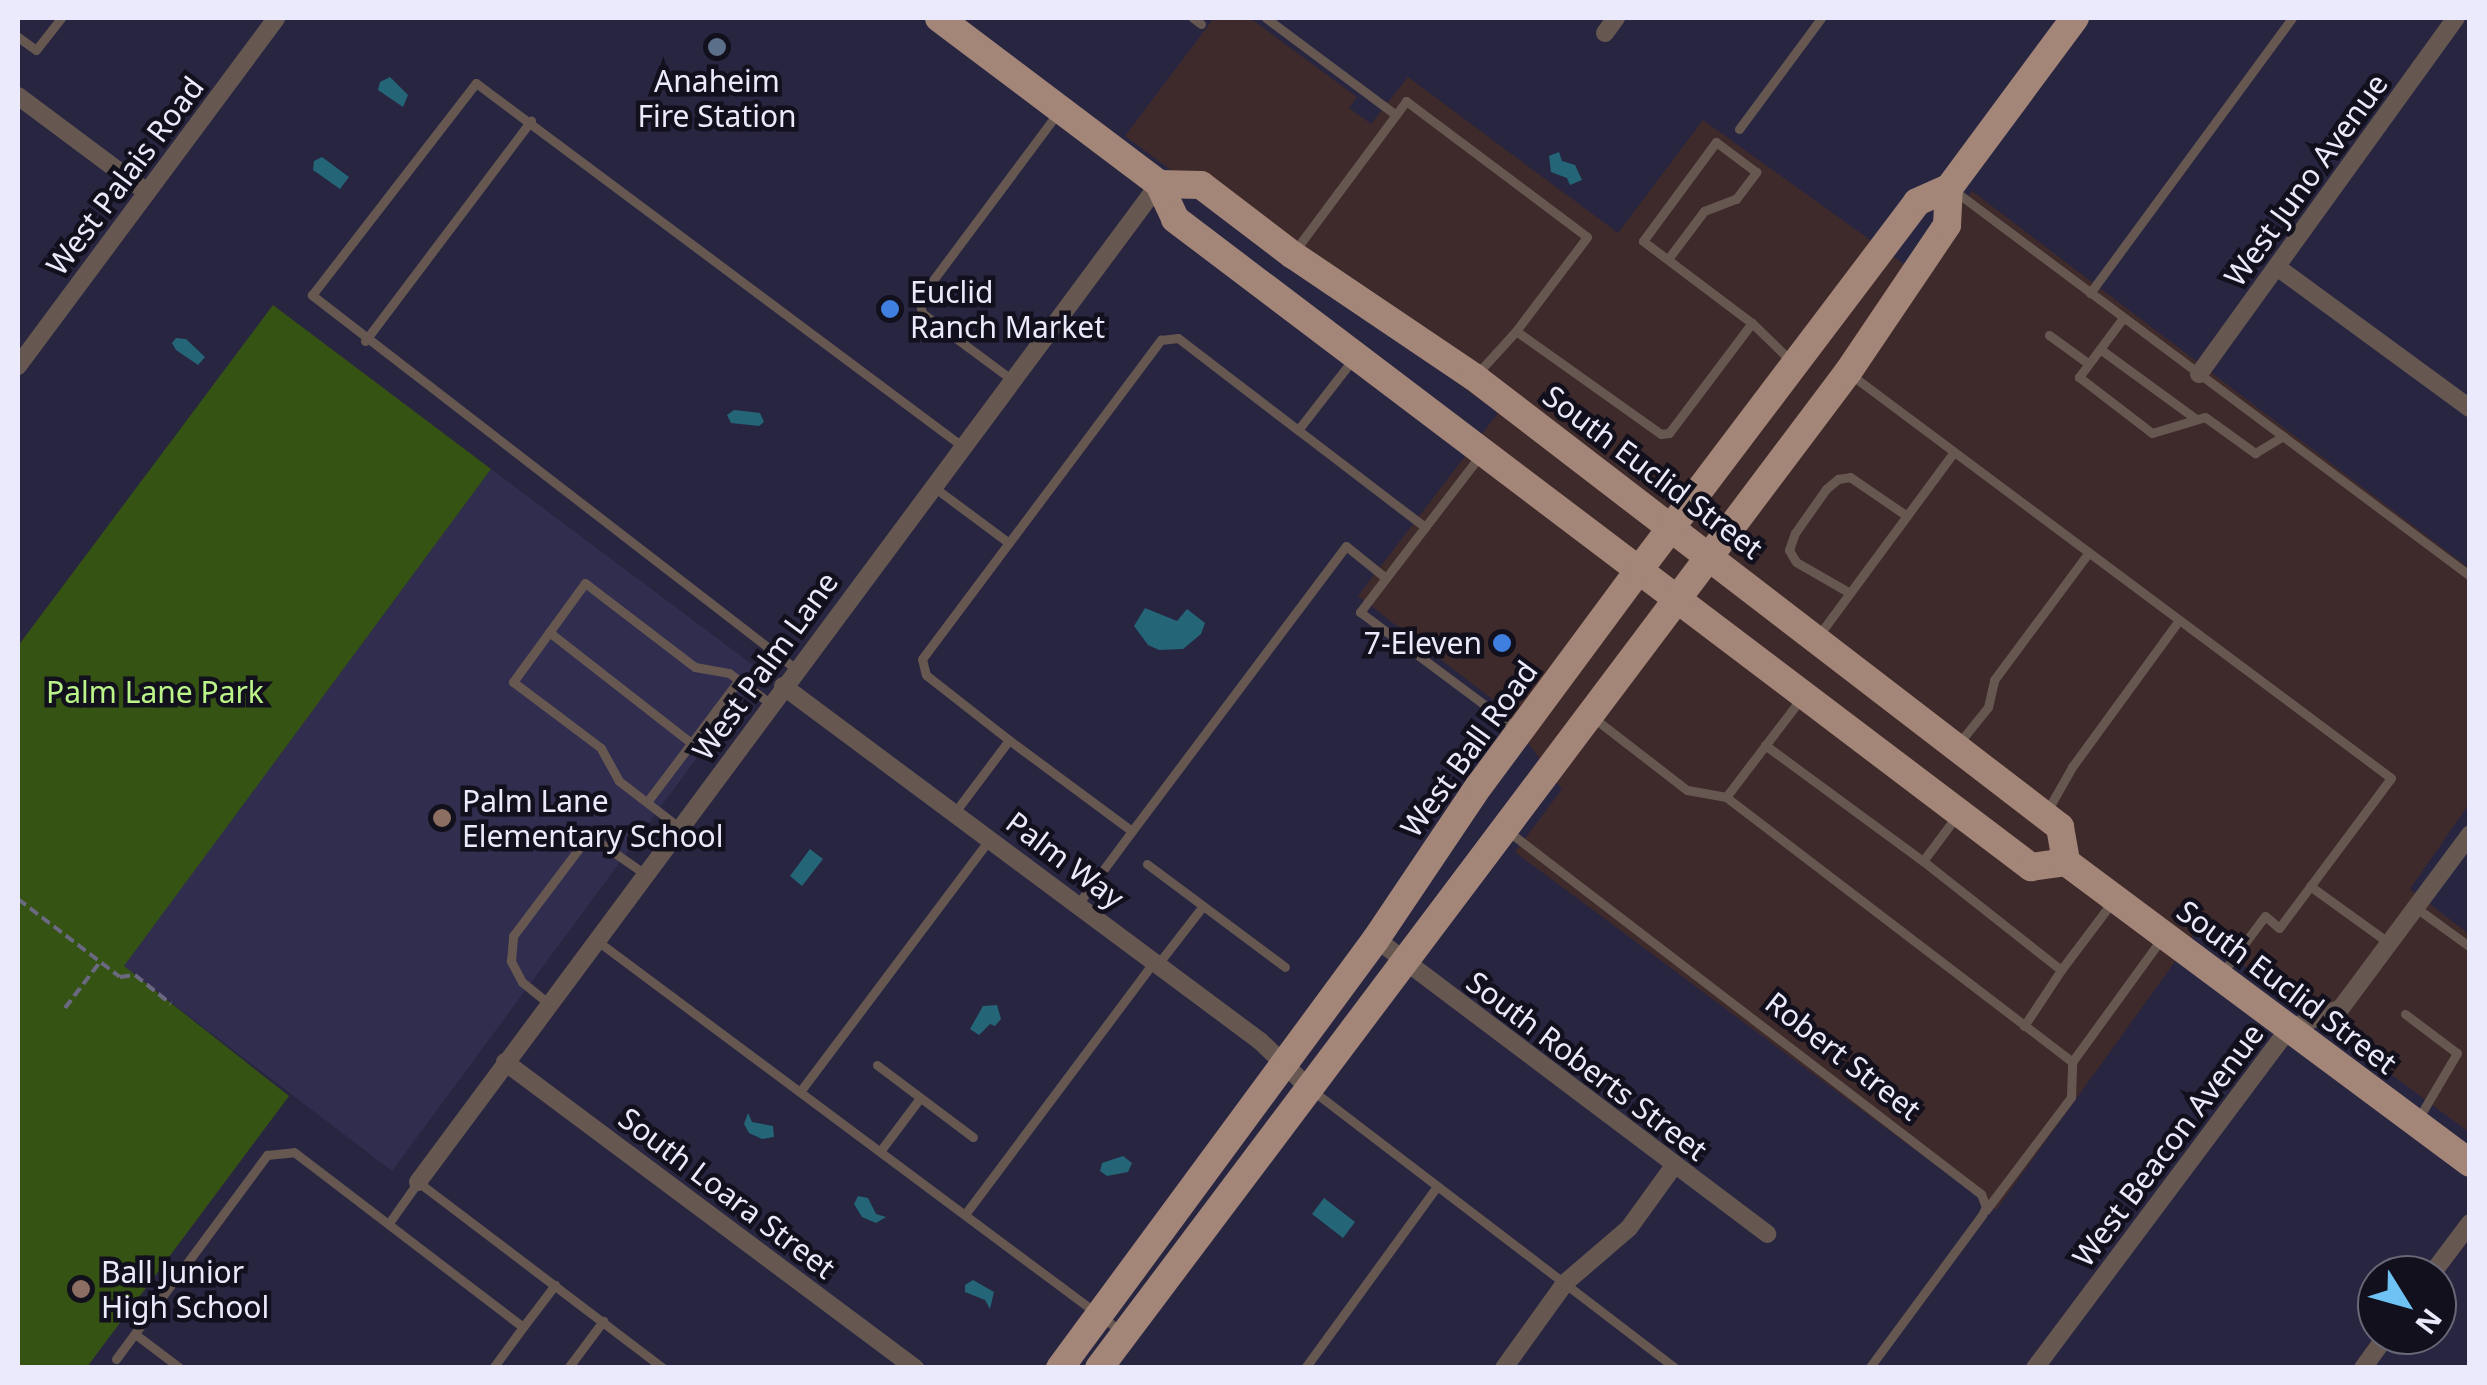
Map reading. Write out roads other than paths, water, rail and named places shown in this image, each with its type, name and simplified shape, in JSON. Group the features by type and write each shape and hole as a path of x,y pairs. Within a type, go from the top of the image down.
{"main road":[{"name":"South Euclid Street","path":"939,18 1159,184 1175,219 2031,866 2066,862"},
{"name":"West Ball Road","path":"1060,1368 1376,939 1519,731 1639,570 1918,202 1949,188 2075,18"},
{"name":"South Euclid Street","path":"1159,184 1201,186 1293,255 1474,377 2060,828 2066,862 2470,1162"},
{"name":"West Ball Road","path":"1099,1368 1848,372 1946,225 1949,188"}],"street":[{"name":"West Palais Road","path":"18,366 276,18"},
{"path":"1605,33 1616,18"},
{"name":"West Juno Avenue","path":"2200,374 2456,18"},
{"path":"18,96 147,192"},
{"name":"West Palm Lane","path":"418,1182 1159,184"},
{"path":"2277,268 2470,408"},
{"name":"Palm Way","path":"783,686 1156,963 1308,1086"},
{"name":"West Beacon Avenue","path":"2035,1368 2289,1029 2340,1008 2470,834"},
{"name":"South Roberts Street","path":"1376,939 1672,1167 1768,1234"},
{"name":"South Loara Street","path":"505,1062 915,1368"},
{"path":"1504,1368 1565,1283 1628,1228 1672,1167"},
{"path":"2447,1255 2470,1224"}],"lane":[{"path":"18,37 36,50 60,18"},
{"path":"1266,18 1396,115"},
{"path":"1739,129 1821,18"},
{"path":"2090,294 2292,18"},
{"path":"796,669 312,300 318,288 473,84 531,120 962,446"},
{"path":"1293,255 1406,102 1587,237 1516,331 1474,377"},
{"path":"1011,379 922,313 919,299 1061,109"},
{"path":"365,340 531,120"},
{"path":"1668,260 1704,211 1736,199 1756,172 1716,142 1642,241 1752,322 1796,365"},
{"path":"1949,188 2470,576"},
{"path":"2123,318 2079,377 2152,434 2205,416 2255,452 2283,436"},
{"path":"1516,331 1661,434 1669,433 1752,322"},
{"path":"2049,335 2089,364"},
{"path":"1132,831 926,676 922,660 1161,340 1178,338 1425,528"},
{"path":"2100,349 2196,419"},
{"path":"1298,430 1354,357"},
{"path":"1848,372 2391,778 2280,928 2264,916 2219,977"},
{"path":"1817,638 1954,452"},
{"path":"1482,453 1360,612 1519,731"},
{"path":"1850,593 1796,562 1789,550 1795,532 1826,489 1838,479 1850,478 1907,516"},
{"path":"932,486 1009,544"},
{"path":"1078,904 1346,546 1386,578"},
{"path":"1957,746 1988,707 1994,680 2089,552"},
{"path":"680,828 619,781 602,748 513,682 549,632 585,583 695,668 729,673 770,704"},
{"path":"2044,815 2072,767 2180,620"},
{"path":"549,632 691,743"},
{"path":"647,802 739,680"},
{"path":"1726,797 1805,693"},
{"path":"1590,716 1687,790 1726,797 2072,1062"},
{"path":"956,812 1008,740"},
{"path":"1765,745 2062,970"},
{"path":"1923,862 1960,812"},
{"name":"Robert Street","path":"1505,828 1982,1194 1986,1207 1982,1215"},
{"path":"548,1003 522,982 511,961 513,936 590,835 645,874"},
{"path":"802,1090 990,838"},
{"path":"1148,864 1285,967"},
{"path":"2310,886 2389,943"},
{"path":"2024,1026 2114,899"},
{"path":"966,1214 1156,963 1204,906"},
{"path":"2415,907 2470,948"},
{"path":"1869,1368 2071,1097 2072,1062 2164,936"},
{"path":"596,940 1124,1334"},
{"path":"2406,1014 2457,1052 2416,1123"},
{"path":"876,1065 973,1136"},
{"path":"1308,1086 1675,1368"},
{"path":"881,1150 920,1098"},
{"path":"116,1359 267,1155 294,1152 523,1327"},
{"path":"388,1223 418,1182 663,1368"},
{"path":"1304,1368 1436,1188"},
{"path":"493,1368 555,1285"},
{"path":"568,1368 602,1321"},
{"path":"135,1334 180,1368"},
{"path":"642,1368 650,1357"}],"water":[{"path":"390,77 408,95 403,107 378,90 380,82"},
{"path":"1559,152 1562,161 1575,165 1582,180 1570,185 1567,178 1551,172 1549,156"},
{"path":"322,157 349,177 340,189 313,170 314,161"},
{"path":"176,338 186,339 205,357 198,365 176,350 172,343"},
{"path":"734,410 760,413 764,422 759,426 731,423 727,415"},
{"path":"1145,608 1177,621 1187,609 1205,623 1201,634 1183,649 1159,650 1148,645 1134,626"},
{"path":"810,849 823,859 802,886 790,876"},
{"path":"997,1005 1001,1019 995,1026 990,1024 979,1035 970,1029 983,1006"},
{"path":"748,1113 752,1122 773,1126 774,1137 762,1139 749,1133 744,1124"},
{"path":"1123,1156 1132,1163 1128,1172 1107,1176 1100,1171 1102,1163"},
{"path":"858,1196 868,1198 876,1214 886,1217 876,1223 862,1217 854,1204"},
{"path":"1324,1198 1355,1222 1343,1238 1312,1214"},
{"path":"973,1280 994,1292 990,1309 985,1300 965,1292 965,1285"}],"place":[{"name":"Anaheim Fire Station","path":"717,47"},
{"name":"Euclid Ranch Market","path":"890,309"},
{"name":"7-Eleven","path":"1502,643"},
{"name":"Palm Lane Elementary School","path":"442,818"},
{"name":"Ball Junior High School","path":"81,1289"}],"park label":[{"name":"Palm Lane Park","path":"155,692"}]}
